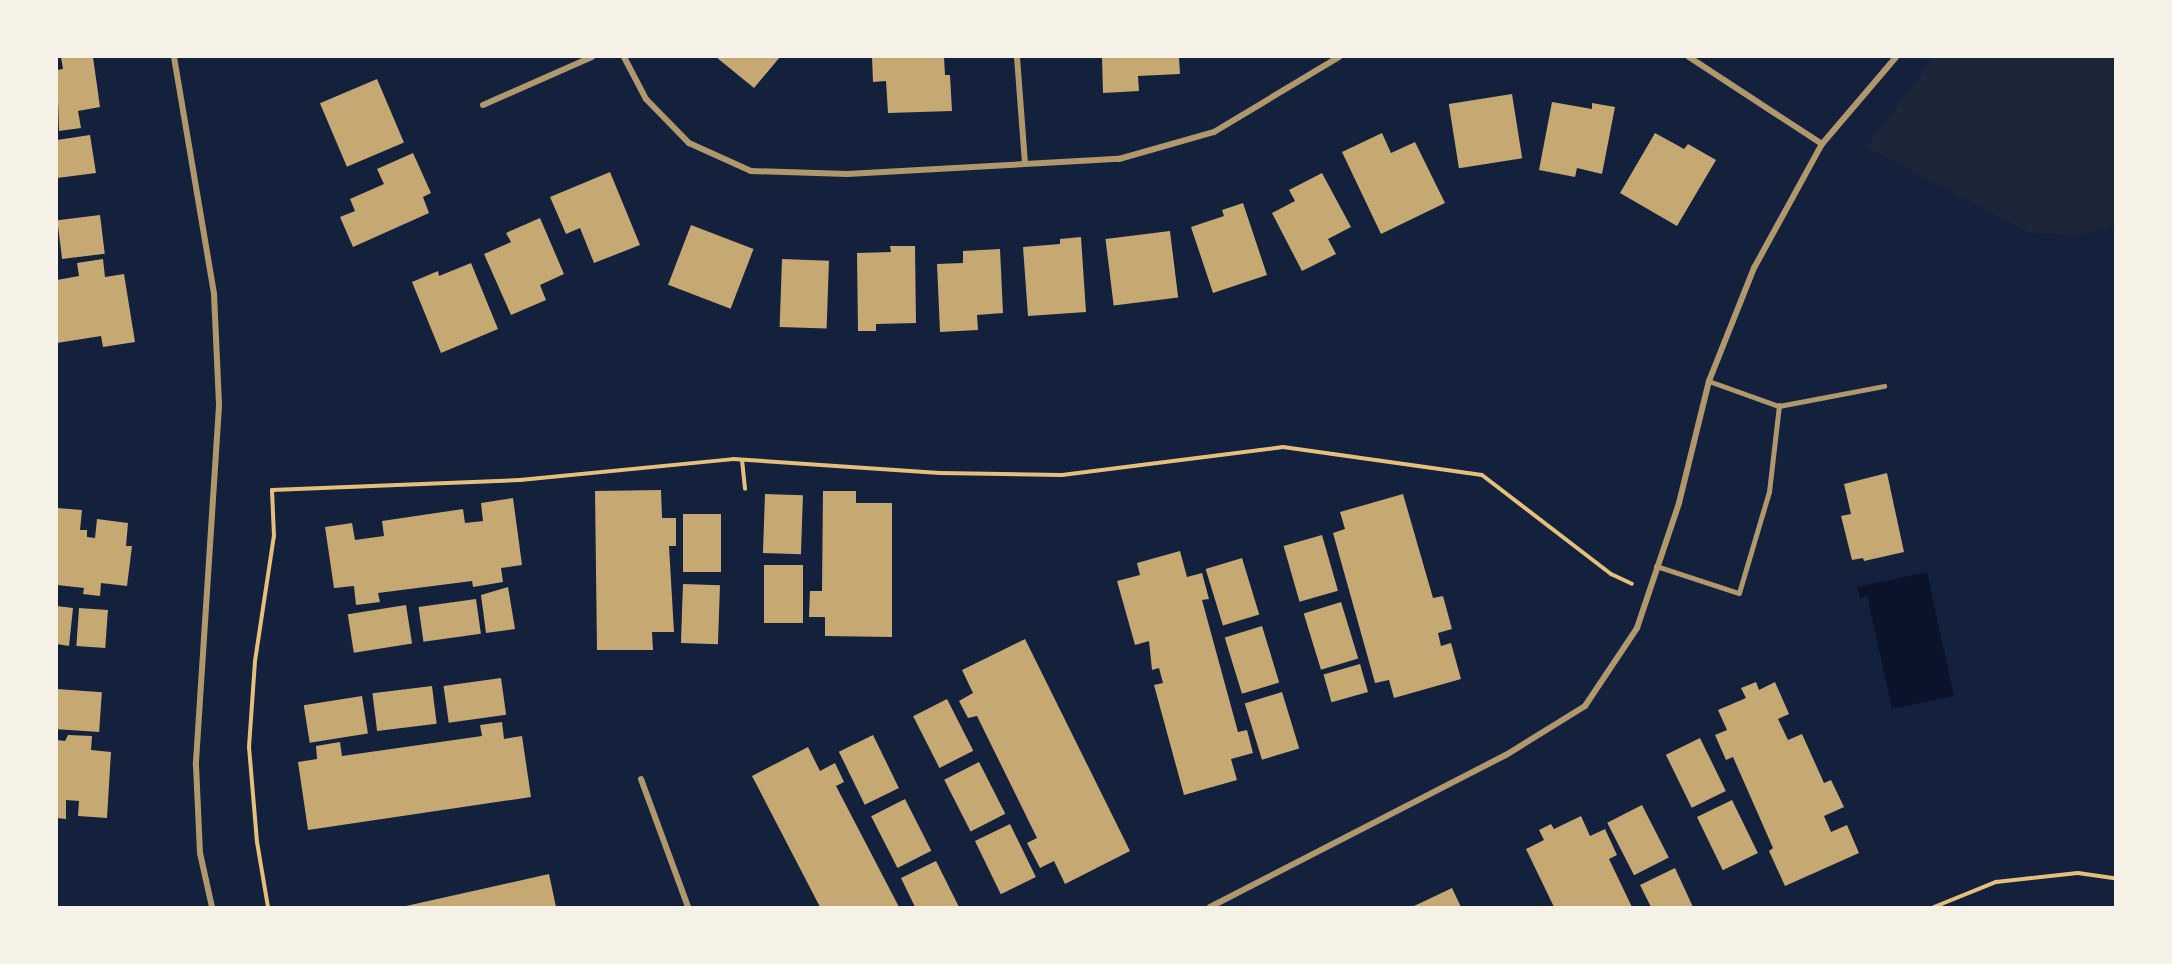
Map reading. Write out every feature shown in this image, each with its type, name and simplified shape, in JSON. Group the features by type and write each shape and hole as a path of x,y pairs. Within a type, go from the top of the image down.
{"street":[{"path":"174,57 214,294 219,406 196,765 200,853 212,907"},
{"path":"483,105 592,57"},
{"path":"624,57 646,99 689,143 751,171 847,174 1119,159 1214,132 1339,57"},
{"path":"1017,57 1025,163"},
{"path":"1689,57 1822,144"},
{"path":"1209,907 1506,755 1585,706 1637,628 1655,565 1679,503 1709,381 1754,268 1822,144 1896,57"},
{"path":"641,779 688,907"}],"lane":[{"path":"1709,381 1779,406 1884,386"},
{"path":"1655,565 1739,593 1769,492 1779,406"}],"path":[{"path":"268,907 257,842 249,747 255,661 274,536 272,490 520,480 742,460 940,473 1062,475 1283,447 1482,475 1611,574 1648,592"},
{"path":"742,460 745,489"},
{"path":"1934,907 1996,882 2078,873 2115,878"}],"shaded area":[{"path":"1934,57 2115,57 2115,224 2080,235 2030,233 1866,147"},
{"path":"1927,572 1954,696 1892,709 1867,596 1860,598 1857,587"}],"building":[{"path":"61,57 93,57 100,107 78,111 81,128 59,131 57,70 63,69"},
{"path":"716,57 780,57 754,88"},
{"path":"872,57 944,57 945,75 950,75 952,111 888,113 886,81 873,82"},
{"path":"1102,57 1179,57 1180,74 1138,76 1139,91 1103,93"},
{"path":"377,79 404,143 347,167 320,103"},
{"path":"1512,94 1522,158 1459,168 1449,104"},
{"path":"1552,102 1592,109 1592,103 1615,107 1602,174 1577,168 1575,177 1539,170"},
{"path":"1382,133 1391,153 1415,142 1445,203 1381,234 1342,152"},
{"path":"1655,133 1684,149 1688,144 1716,160 1677,226 1620,193"},
{"path":"90,135 96,173 57,178 57,140"},
{"path":"413,153 431,193 423,197 429,213 353,247 340,217 355,211 350,199 384,184 377,169"},
{"path":"610,172 640,245 594,263 580,228 566,234 550,197"},
{"path":"1322,173 1351,227 1328,239 1336,254 1302,271 1272,213 1295,201 1289,190"},
{"path":"1243,203 1267,275 1213,293 1191,227 1224,216 1222,210"},
{"path":"100,215 105,254 62,259 57,220"},
{"path":"540,218 564,274 540,285 546,300 511,315 484,254 511,242 506,233"},
{"path":"691,225 754,249 731,309 668,285"},
{"path":"1170,231 1178,298 1114,305 1105,239"},
{"path":"1081,237 1086,312 1028,316 1023,247 1060,244 1060,239"},
{"path":"890,246 915,246 916,323 876,324 876,331 858,331 857,253 891,252"},
{"path":"1000,249 1003,313 977,315 978,330 940,332 937,264 963,263 963,251"},
{"path":"103,259 105,277 124,274 135,342 103,347 101,336 57,343 57,280 79,276 77,263"},
{"path":"782,259 829,261 827,329 780,327"},
{"path":"471,263 498,329 441,353 412,282 438,271 439,276"},
{"path":"1887,473 1904,552 1864,561 1863,558 1852,560 1841,516 1851,514 1844,484"},
{"path":"661,490 662,518 676,518 676,546 669,546 674,632 652,632 653,650 597,650 595,491"},
{"path":"823,491 856,491 856,503 892,503 892,637 825,636 825,617 809,617 810,591 822,591"},
{"path":"765,494 803,495 801,554 763,553"},
{"path":"1403,494 1433,598 1443,596 1452,629 1438,633 1441,646 1451,643 1461,679 1394,698 1389,680 1375,683 1333,533 1345,529 1340,512"},
{"path":"513,498 522,565 501,568 503,582 473,587 472,581 378,593 380,602 356,605 354,586 334,588 325,527 352,523 355,540 384,536 382,521 463,509 465,523 483,521 481,503"},
{"path":"57,508 82,510 80,530 87,530 87,537 95,538 97,519 128,523 126,546 132,546 127,586 101,583 100,596 83,594 84,588 57,585"},
{"path":"683,514 721,514 721,572 683,572"},
{"path":"1322,535 1338,591 1300,602 1284,546"},
{"path":"1180,551 1187,577 1202,573 1209,599 1202,600 1238,732 1247,730 1253,753 1231,759 1237,780 1184,795 1154,685 1163,683 1159,668 1152,670 1149,641 1135,645 1117,581 1140,575 1137,563"},
{"path":"1242,558 1259,614 1223,626 1206,569"},
{"path":"764,565 803,565 803,623 764,623"},
{"path":"683,584 720,585 718,644 681,643"},
{"path":"508,587 515,629 486,633 481,595"},
{"path":"476,599 481,634 423,642 419,607"},
{"path":"1341,602 1358,658 1321,670 1304,613"},
{"path":"406,605 412,644 354,653 348,614"},
{"path":"57,606 73,608 69,646 57,644"},
{"path":"79,608 108,610 105,648 76,646"},
{"path":"1262,626 1279,682 1242,694 1225,637"},
{"path":"1025,639 1130,851 1065,884 1054,861 1040,868 1027,843 1037,838 977,716 968,718 959,701 973,693 962,670"},
{"path":"1360,664 1368,692 1331,702 1323,674"},
{"path":"501,678 506,715 449,723 444,686"},
{"path":"1756,682 1759,690 1775,682 1789,714 1778,719 1788,740 1802,734 1824,783 1831,780 1844,807 1824,816 1831,832 1847,825 1859,853 1785,886 1769,851 1773,848 1733,757 1726,760 1715,735 1727,730 1718,710 1746,698 1741,688"},
{"path":"432,686 437,724 377,731 372,693"},
{"path":"57,689 102,692 99,732 57,729"},
{"path":"1282,692 1299,748 1262,760 1245,703"},
{"path":"362,696 368,734 310,743 304,705"},
{"path":"947,699 973,751 939,768 913,716"},
{"path":"502,722 504,739 522,736 531,797 308,830 298,762 317,759 316,746 340,742 342,756 482,736 480,725"},
{"path":"68,735 92,736 91,750 111,752 107,818 78,816 79,801 66,800 66,819 57,818 57,740 65,741"},
{"path":"873,735 899,788 865,805 839,752"},
{"path":"1700,738 1726,791 1692,808 1666,755"},
{"path":"808,747 820,771 835,763 844,782 836,786 899,907 820,907 752,776"},
{"path":"979,762 1005,814 971,831 944,780"},
{"path":"905,799 931,851 897,868 871,816"},
{"path":"1732,800 1758,853 1723,870 1697,817"},
{"path":"1642,805 1669,858 1634,875 1607,823"},
{"path":"1581,816 1590,836 1605,829 1617,855 1609,859 1632,907 1554,907 1526,849 1544,840 1539,830 1551,824 1554,829"},
{"path":"1010,824 1036,877 1001,894 975,841"},
{"path":"936,861 959,907 915,907 901,878"},
{"path":"1675,868 1693,907 1651,907 1640,885"},
{"path":"549,874 556,907 406,907 406,906"},
{"path":"1452,888 1461,907 1412,907"}]}
